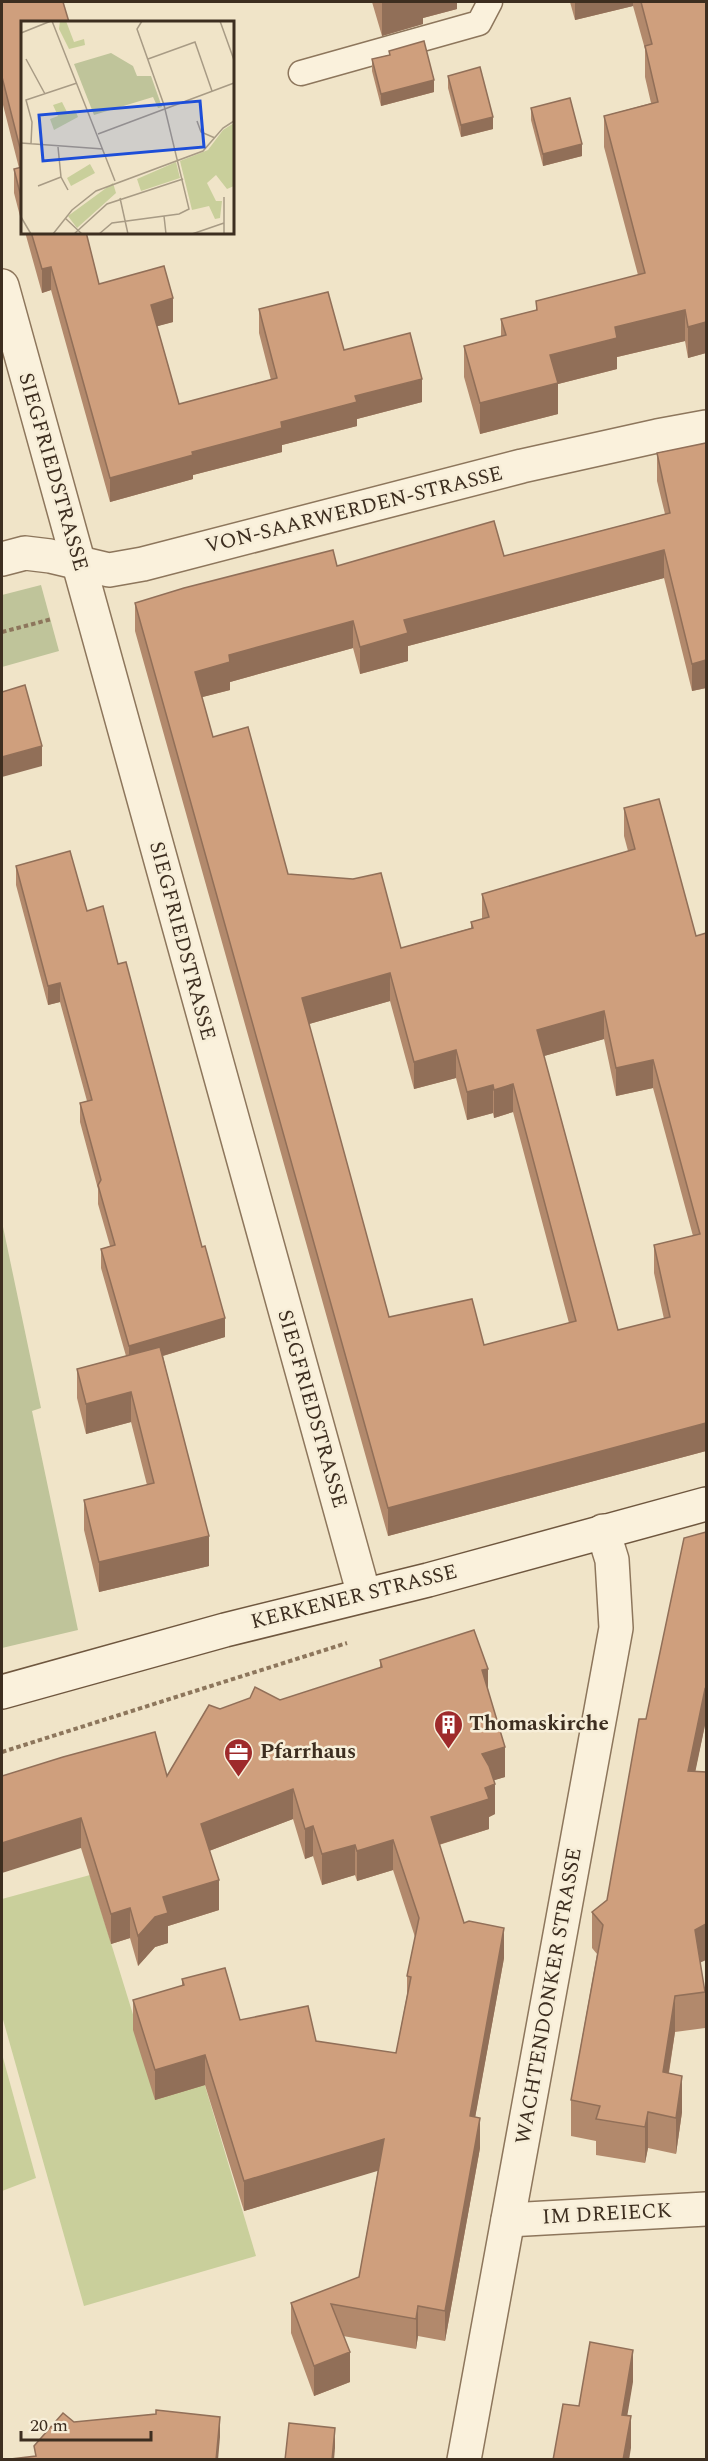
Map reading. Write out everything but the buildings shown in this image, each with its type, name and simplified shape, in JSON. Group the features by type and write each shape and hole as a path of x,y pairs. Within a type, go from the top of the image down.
{"street":[{"name":"SIEGFRIEDSTRASSE","path":"2,286 364,1595"},
{"name":"VON-SAARWERDEN-STRASSE","path":"2,559 25,553 50,556 109,570 143,564 522,466 706,427"},
{"name":"KERKENER STRASSE","path":"2,1692 225,1630 706,1504"},
{"name":"WACHTENDONKER STRASSE","path":"464,2460 616,1628 612,1560 603,1531"},
{"name":"IM DREIECK","path":"508,2220 706,2209"}],"lane":[{"path":"301,73 479,23 490,2"}],"path":[{"path":"2,632 91,609"}],"green space":[{"path":"41,585 59,651 2,667 2,595"},
{"path":"2,1222 41,1408 32,1411 78,1630 2,1648"},
{"path":"90,1875 135,2021 182,2009 256,2256 84,2306 2,2016 2,1899"},
{"path":"2,2054 36,2178 2,2191"}],"place":[{"name":"Thomaskirche","path":"448,1750"},
{"name":"Pfarrhaus","path":"239,1778"}]}
